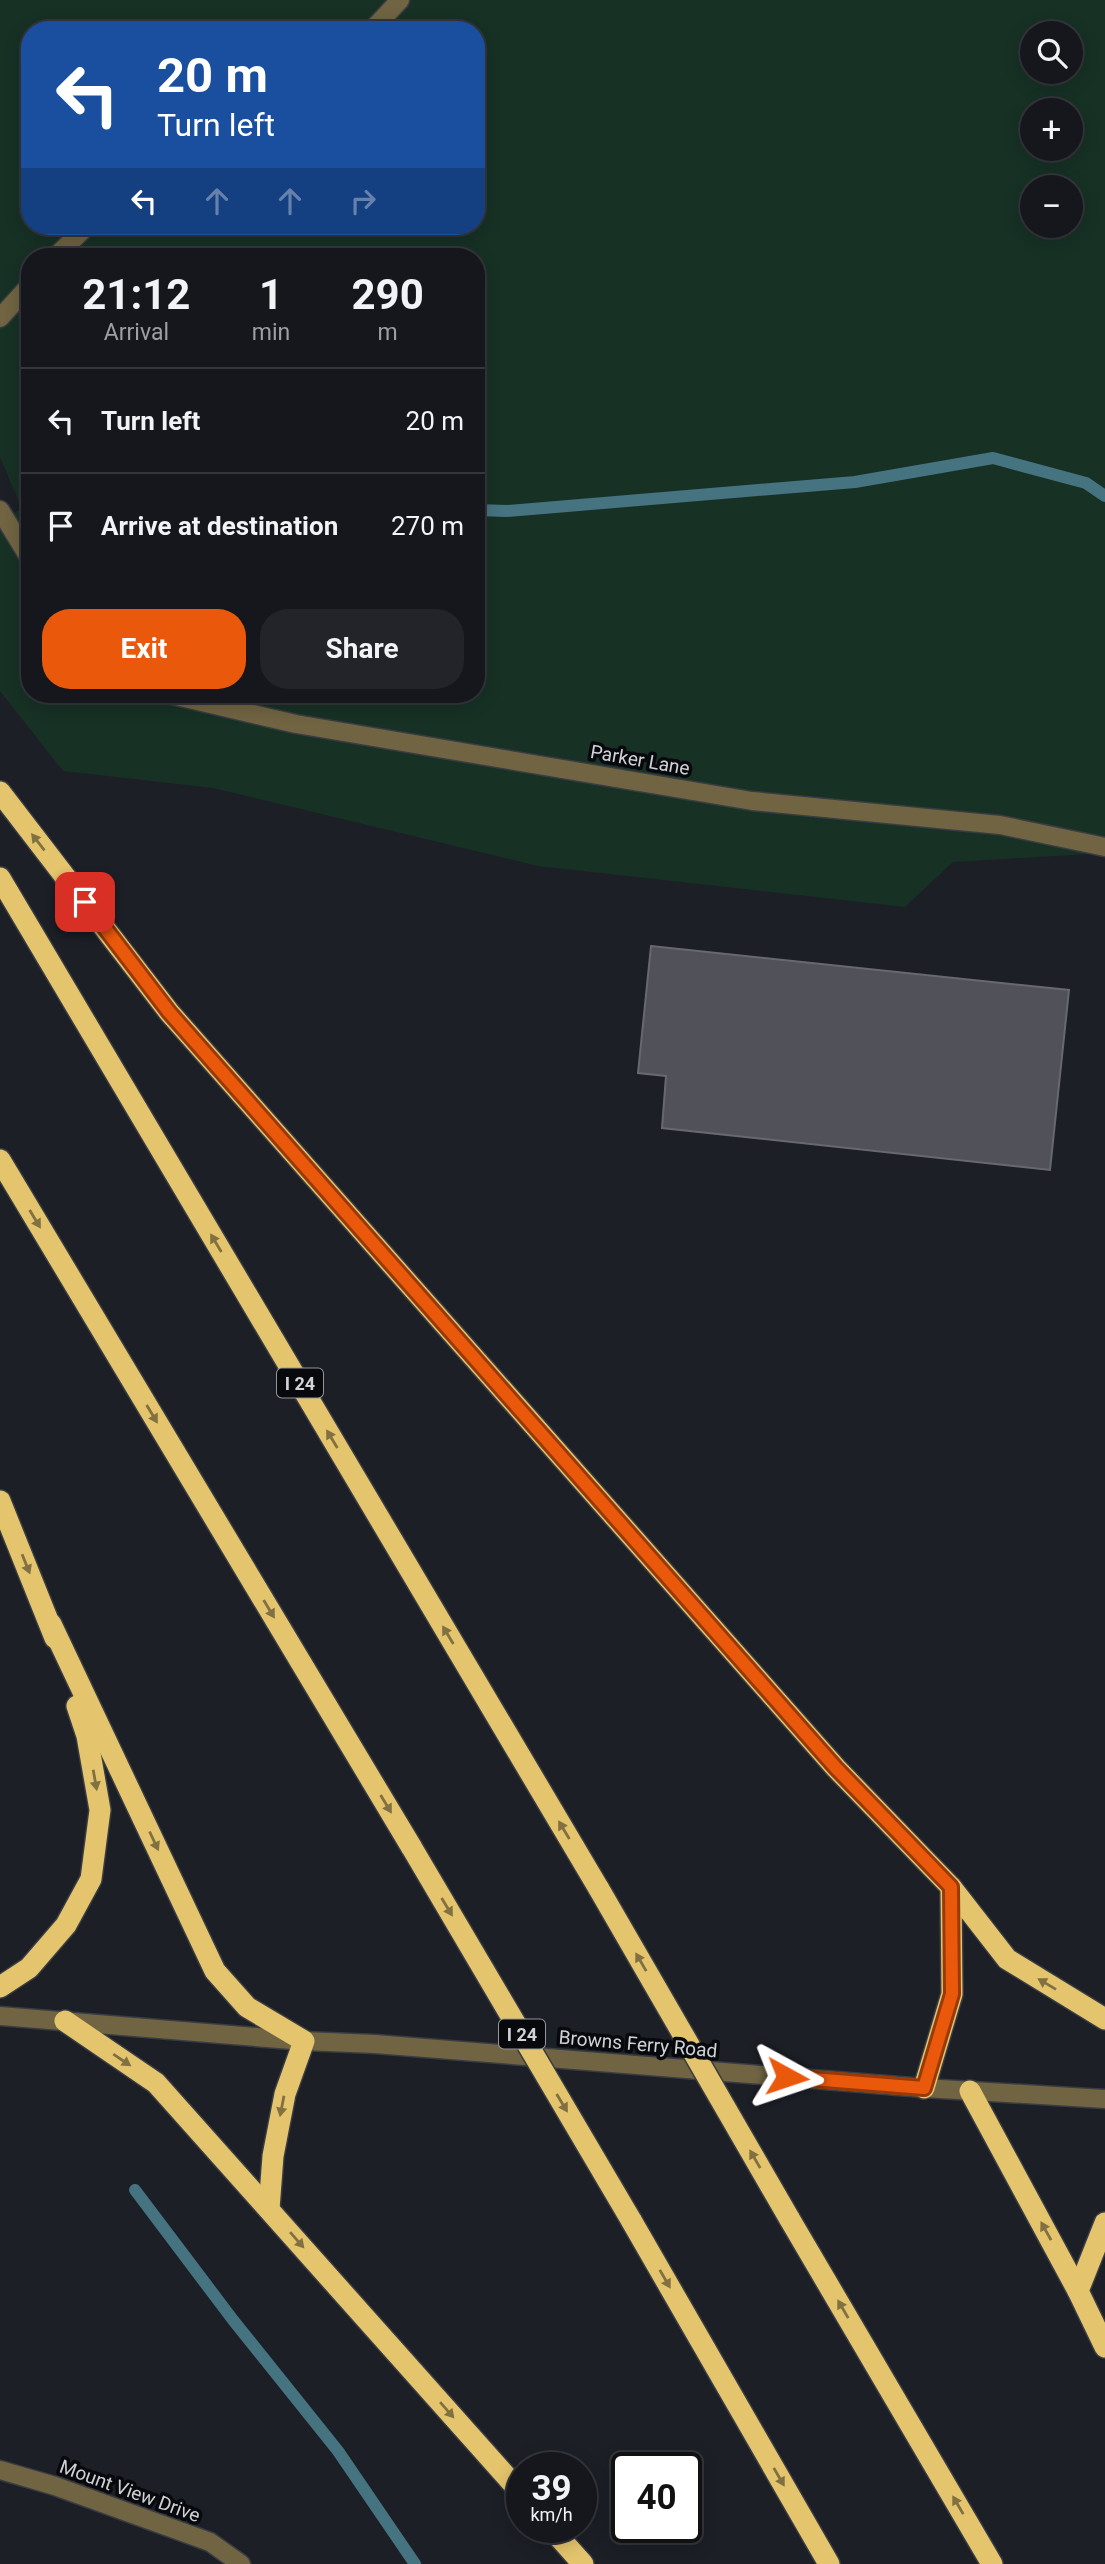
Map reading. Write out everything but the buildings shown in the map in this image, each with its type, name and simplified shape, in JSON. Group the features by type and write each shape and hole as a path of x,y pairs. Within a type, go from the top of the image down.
{"highway":[{"path":"0,792 169,1012 836,1768 951,1887 1007,1959 1105,2019"},
{"name":"I 24","path":"0,878 599,1889 992,2564"},
{"name":"I 24","path":"0,1160 412,1848 829,2564"},
{"path":"0,1501 51,1624 215,1970 247,2007 304,2041 285,2094 273,2156 269,2208"},
{"path":"0,1987 29,1968 66,1925 91,1879 93,1865 100,1810 98,1798 87,1736 51,1624"},
{"path":"924,2088 952,1994 951,1887"},
{"path":"65,2021 156,2083 506,2476"},
{"path":"970,2091 1078,2291 1105,2347"},
{"path":"1078,2291 1105,2223"},
{"path":"565,2543 583,2564"}],"street":[{"path":"380,21 400,0"},
{"path":"64,248 78,235"},
{"path":"0,318 21,295"},
{"path":"0,510 21,544"},
{"name":"Parker Lane","path":"206,703 296,724 752,800 1000,825 1105,847"},
{"name":"Browns Ferry Road","path":"0,2016 924,2088 1105,2099"},
{"name":"Mount View Drive","path":"0,2470 55,2486 210,2542 241,2564"}],"green space":[{"path":"0,0 1105,0 1105,853 953,862 905,907 538,866 213,788 63,771 0,691 0,519 21,509 21,703 485,703 485,248 21,248 21,507 0,457"}],"waterway":[{"path":"485,510 507,511 855,482 993,458 1086,483 1105,496"},
{"path":"135,2190 233,2320 338,2451 415,2564"}],"route":[{"path":"85,902 169,1012 836,1768 951,1887 952,1994 924,2088 787,2077"}]}
